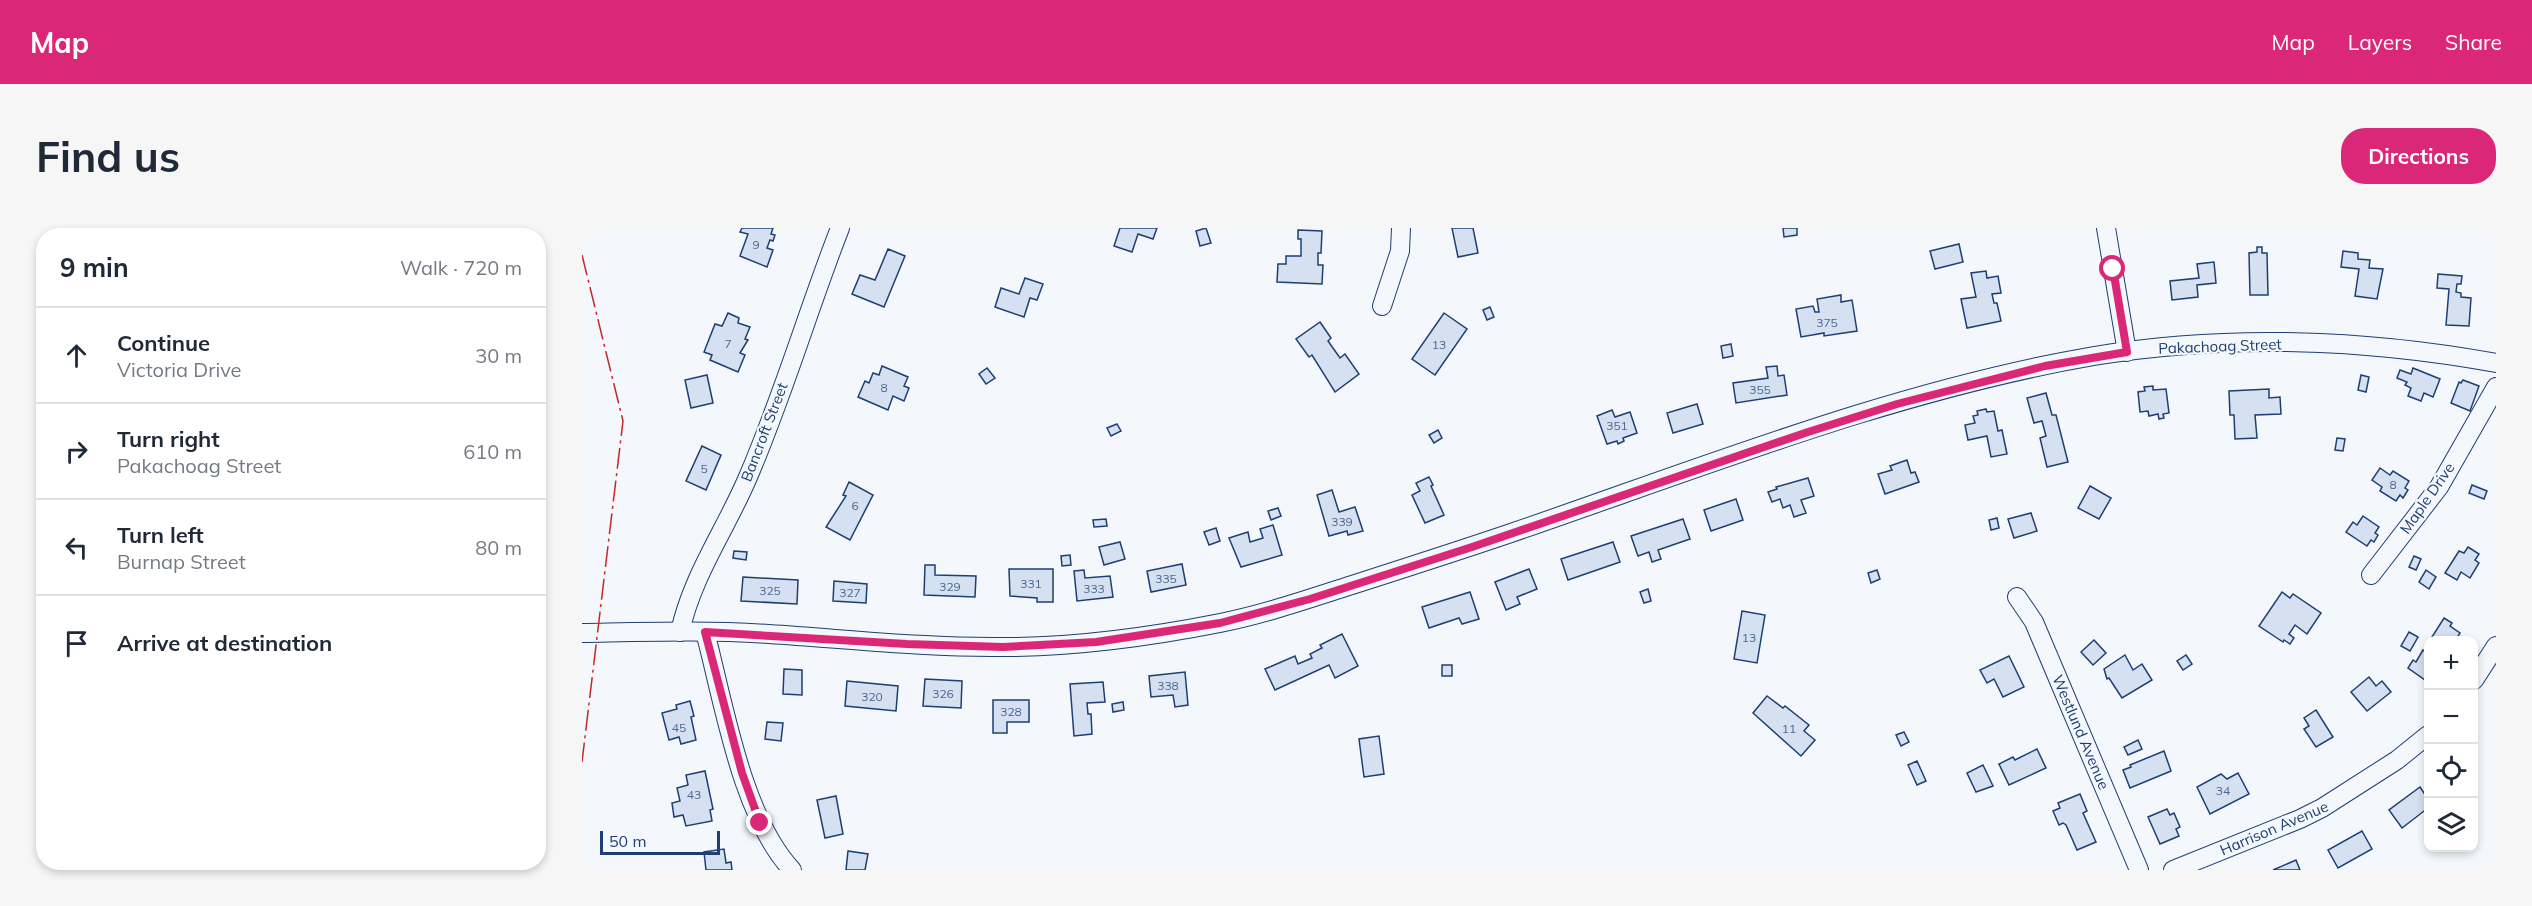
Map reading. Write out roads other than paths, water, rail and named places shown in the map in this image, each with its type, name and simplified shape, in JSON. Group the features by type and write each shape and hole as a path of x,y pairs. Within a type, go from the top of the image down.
{"street":[{"name":"Bancroft Street","path":"680,632 692,590 748,478 763,441 840,228"},
{"path":"1382,306 1398,260 1401,228"},
{"path":"2106,228 2127,352"},
{"name":"Pakachoag Street","path":"582,633 705,632 907,644 1003,647 1105,641 1220,623 1310,599 1472,547 1796,435 1897,404 2045,366 2127,352 2191,345 2289,343 2409,351 2496,363"},
{"name":"Maple Drive","path":"2371,575 2439,487 2496,387"},
{"name":"Westlund Avenue","path":"2017,597 2034,622 2139,870"},
{"path":"705,632 753,806 769,839 792,870"},
{"path":"2478,674 2496,646"},
{"name":"Harrison Avenue","path":"2173,870 2322,808 2397,760 2424,738"}]}
